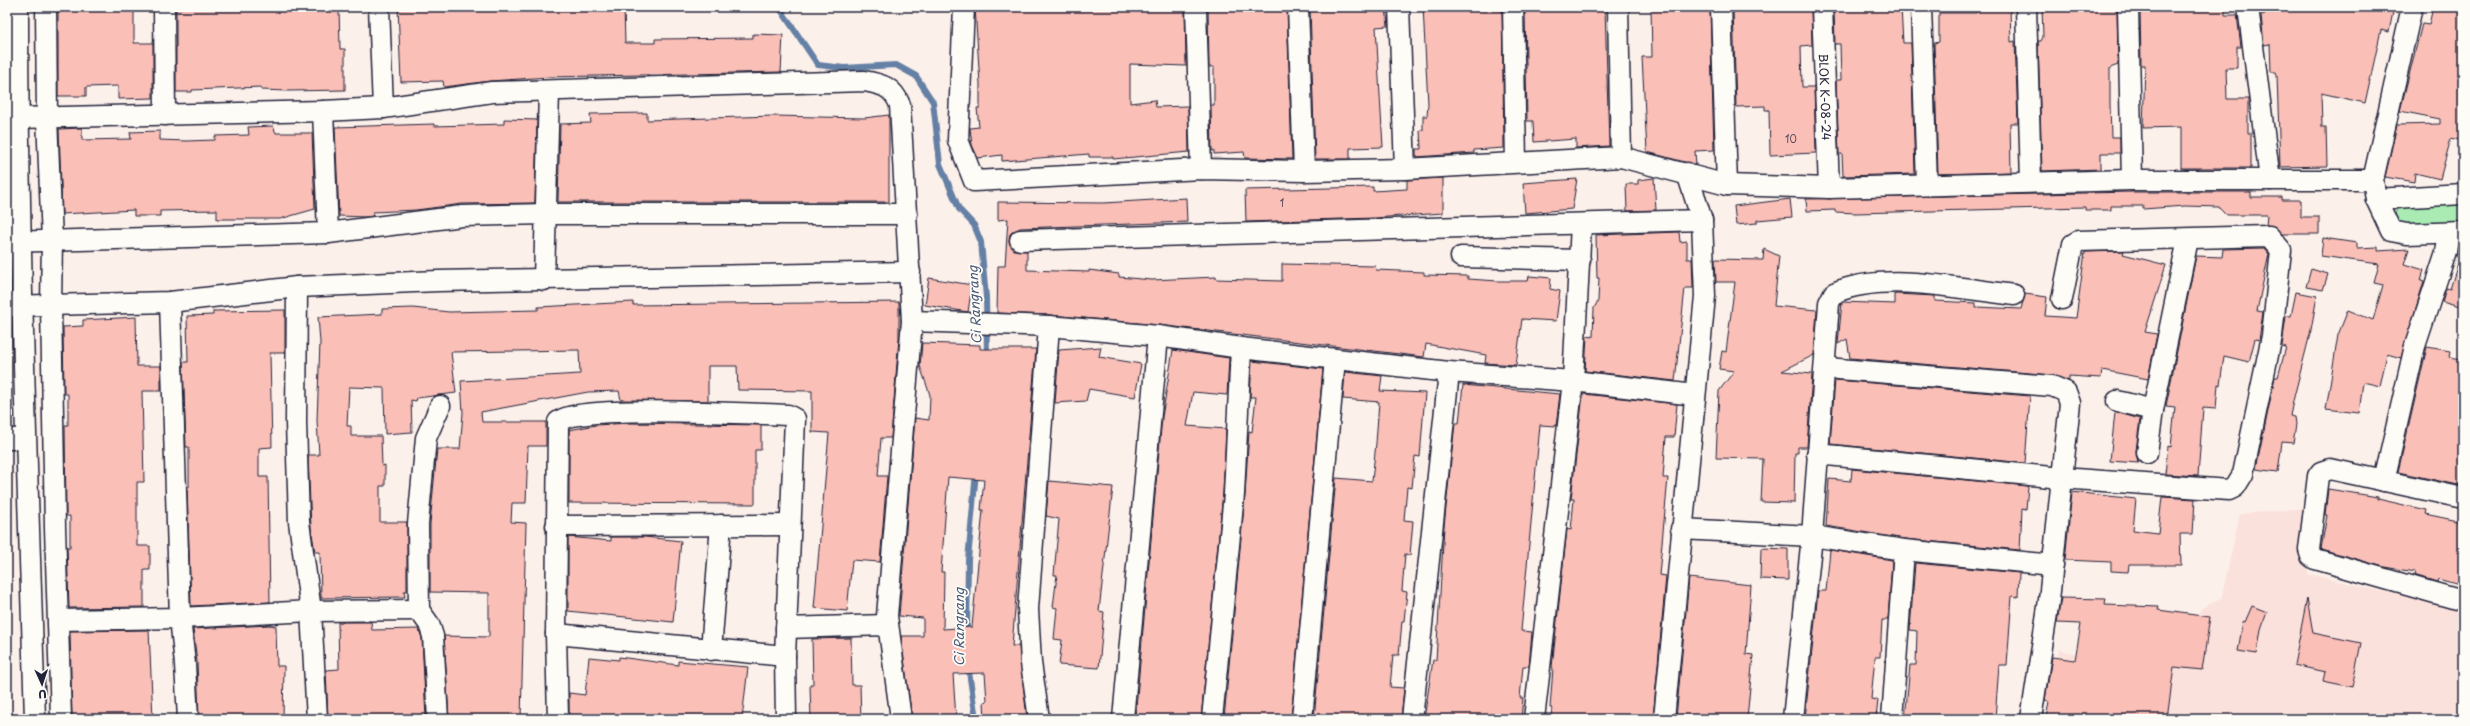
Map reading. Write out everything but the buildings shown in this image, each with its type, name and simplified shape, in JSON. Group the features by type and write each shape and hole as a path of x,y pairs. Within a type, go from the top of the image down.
{"street":[{"path":"18,7 33,118 30,242 32,306 16,439 35,719"},
{"path":"46,7 33,118 30,242 32,306 59,620 61,719"},
{"path":"164,7 165,115"},
{"path":"379,7 383,108"},
{"path":"964,7 958,140 974,181 1201,169 1304,171 1405,169 1621,157 1687,173 1727,185 1829,188 2132,180 2372,180"},
{"path":"1196,7 1201,169"},
{"path":"1298,7 1304,171"},
{"path":"1399,7 1405,169"},
{"path":"1513,7 1516,162"},
{"path":"1618,7 1621,157"},
{"path":"1720,7 1727,185"},
{"name":"BLOK K-08-24","path":"1822,7 1829,188"},
{"path":"1921,7 1926,185"},
{"path":"2026,7 2031,182"},
{"path":"2128,7 2132,180"},
{"path":"2248,7 2270,180"},
{"path":"2384,481 2415,346 2446,252 2456,232 2407,234 2390,231 2376,200 2372,180 2412,7"},
{"path":"33,118 323,111 383,108 492,92 864,81 885,86 892,90 900,105 912,321 887,625 901,719"},
{"path":"544,280 550,91"},
{"path":"323,111 328,233"},
{"path":"1664,719 1681,529 1705,296 1702,220 1687,173"},
{"path":"2376,200 2463,194"},
{"path":"30,242 328,233 462,216 546,214 907,214"},
{"path":"1020,240 1702,220"},
{"path":"1534,719 1573,381 1581,224"},
{"path":"1817,454 2061,478 2229,490 2239,482 2243,474 2272,336 2281,250 2270,236 2076,241 2062,299"},
{"path":"2147,453 2154,410 2188,239"},
{"path":"1461,257 1580,260"},
{"path":"32,306 170,302 297,287 910,272"},
{"path":"1793,719 1812,536 1817,454 1826,368 1829,303 1834,293 1847,288 1915,281 2014,295"},
{"path":"297,287 296,422 299,522 311,611 317,719"},
{"path":"170,302 180,618 185,664 188,719"},
{"path":"912,321 1001,323 1158,336 1241,348 1450,372 1573,381 1695,395"},
{"path":"1039,719 1030,663 1028,609 1049,326"},
{"path":"1123,719 1158,336"},
{"path":"1212,719 1234,494 1241,348"},
{"path":"1302,719 1335,358"},
{"path":"1826,368 2052,386 2066,392 2070,403 2053,565 2031,719"},
{"path":"1412,719 1450,372"},
{"path":"2117,401 2154,410"},
{"path":"438,719 433,636 429,624 419,610 418,524 425,446 440,406"},
{"path":"558,719 556,634 557,425 561,418 595,414 678,411 788,415 794,418 796,424 790,525 785,656 786,719"},
{"path":"2463,498 2330,469 2321,472 2318,476 2310,542 2310,556 2315,559 2463,601"},
{"path":"711,650 721,525"},
{"path":"556,526 790,525"},
{"path":"1681,529 1812,536 1904,550 2053,565"},
{"path":"1892,719 1904,550"},
{"path":"59,620 180,618 311,611 419,610"},
{"path":"786,628 887,625"},
{"path":"556,634 785,656"}],"shaded area":[{"path":"2307,508 2308,574 2463,610 2463,719 2053,719 2059,649 2108,664 2177,642 2202,608 2221,599 2240,514"}],"green space":[{"path":"2463,203 2463,230 2408,231 2391,220 2399,206"}],"waterway":[{"name":"Ci Rangrang","path":"779,7 818,65 844,68 896,65 916,76 933,102 940,164 959,209 974,225 981,242 986,297 987,357"},
{"name":"Ci Rangrang","path":"967,634 968,560 976,472"},
{"name":"Ci Rangrang","path":"968,665 976,719"}]}
